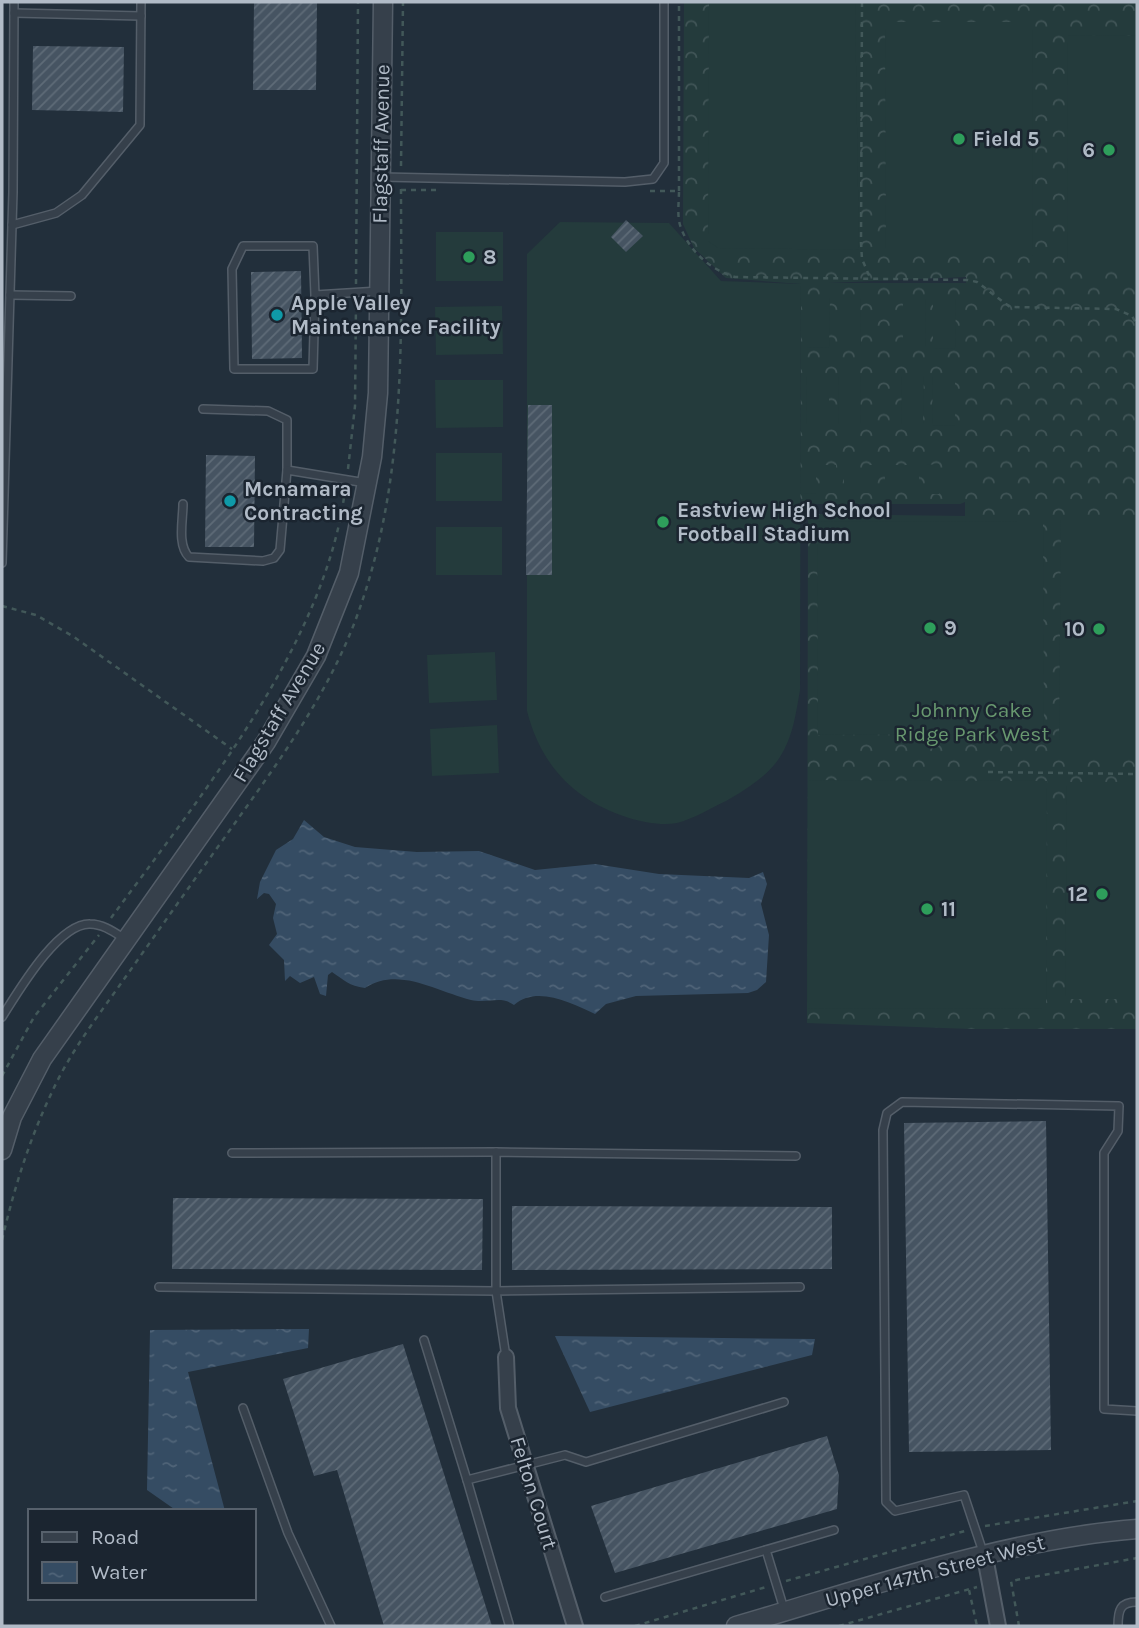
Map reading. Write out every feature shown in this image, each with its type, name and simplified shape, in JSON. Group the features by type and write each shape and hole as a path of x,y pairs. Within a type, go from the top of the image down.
{"street":[{"name":"Flagstaff Avenue","path":"3,1140 42,1059 266,742 316,656 349,573 367,483 378,393 383,2"},
{"name":"Felton Court","path":"506,1357 508,1408 575,1626"},
{"name":"Upper 147th Street West","path":"736,1626 1075,1534 1137,1529"},
{"path":"985,1557 998,1626"}],"lane":[{"path":"2,563 12,225 14,2"},
{"path":"12,225 56,213 82,195 140,125 141,2"},
{"path":"381,177 653,179 664,163 664,2"},
{"path":"14,13 141,16"},
{"path":"243,246 313,246 315,295 313,369 234,369 232,269 243,246"},
{"path":"315,295 380,291"},
{"path":"10,295 71,296"},
{"path":"183,504 182,541 184,552 189,558 263,561 274,558 280,551 287,470 287,420 268,411 203,409"},
{"path":"287,470 367,483"},
{"path":"2,1017 23,984 72,927 89,924 105,927 125,940"},
{"path":"985,1557 964,1494 895,1511 886,1502 883,1130 887,1113 902,1102 1119,1106 1118,1131 1104,1153 1104,1409 1137,1411"},
{"path":"496,1152 496,1291 506,1357"},
{"path":"232,1153 496,1152 796,1156"},
{"path":"159,1287 496,1291 659,1286 800,1287"},
{"path":"425,1340 509,1624"},
{"path":"467,1480 565,1455 586,1462 784,1402"},
{"path":"243,1408 288,1533 331,1626"},
{"path":"605,1597 834,1531"},
{"path":"766,1550 785,1612"},
{"path":"1118,1626 1120,1607 1124,1603 1137,1602"}],"path":[{"path":"2,1076 34,1017 105,927 232,749 271,689 296,641 323,574 347,480 355,406 358,2"},
{"path":"2,1240 13,1194 53,1090 95,1020 285,753 320,695 354,625 380,545 397,442 401,371 403,2"},
{"path":"680,2 680,224 697,255 720,273 764,279 790,277 968,280 977,282 1010,307 1116,309 1132,316 1137,325"},
{"path":"862,2 861,243 862,259 871,280"},
{"path":"401,190 443,190"},
{"path":"638,191 679,191"},
{"path":"2,606 36,615 74,637 232,749"},
{"path":"988,772 1137,774"},
{"path":"635,1626 975,1529 1062,1511 1137,1501"},
{"path":"839,1626 990,1585 1137,1558"},
{"path":"1011,1581 1019,1626"},
{"path":"969,1590 977,1626"}],"green space":[{"name":"Johnny Cake Ridge Park West","path":"684,2 1137,2 1137,1029 971,1029 807,1023 808,514 965,516 965,502 803,504 800,497 801,284 726,278 694,248 683,224","holes":["966,277 966,283 828,283"]},
{"path":"709,2 855,2 859,250 718,248 708,241"},
{"name":"Field 5","path":"885,22 1032,22 1033,256 886,256"},
{"name":"6","path":"1068,35 1137,36 1137,267 1067,267"},
{"name":"Eastview High School Football Stadium","path":"560,222 669,223 721,281 801,284 800,690 793,725 780,757 763,776 726,801 677,823 659,824 629,818 592,802 577,791 551,765 541,749 527,711 527,254"},
{"name":"8","path":"436,232 503,232 503,281 436,281"},
{"path":"807,297 830,297 829,348 807,347"},
{"path":"838,297 860,297 861,347 838,347"},
{"path":"903,298 926,298 925,348 903,348"},
{"path":"933,298 956,298 955,349 933,348"},
{"name":"8","path":"502,306 503,354 436,355 435,307"},
{"path":"807,375 829,375 829,425 806,425"},
{"path":"839,375 861,375 860,425 838,425"},
{"path":"902,375 924,375 923,425 901,425"},
{"path":"933,375 955,375 955,426 932,425"},
{"path":"435,380 503,380 503,427 436,428"},
{"path":"436,453 502,453 502,501 436,501"},
{"path":"939,464 939,494 926,494 926,465"},
{"path":"803,465 816,465 816,494 803,493"},
{"path":"824,465 836,465 836,493 824,493"},
{"path":"844,465 857,465 857,493 844,493"},
{"path":"864,465 877,465 877,493 864,493"},
{"path":"885,465 898,465 898,493 885,493"},
{"path":"905,465 919,465 919,494 905,494"},
{"path":"946,465 960,465 960,494 946,494"},
{"name":"10","path":"1061,520 1137,520 1137,756 1063,756 1063,740 1059,740"},
{"name":"9","path":"1043,521 1044,734 818,735 817,522"},
{"path":"436,527 502,527 502,575 436,575"},
{"path":"495,652 497,700 429,703 427,655"},
{"path":"497,725 499,773 432,776 430,729"},
{"name":"11","path":"808,780 1047,781 1046,1009 807,1008"},
{"name":"12","path":"1067,782 1137,782 1137,999 1065,999"}],"water":[{"path":"304,820 324,837 355,847 417,852 479,851 535,870 595,864 659,874 749,878 763,872 767,884 761,904 769,935 766,982 757,990 748,993 636,996 606,1004 595,1014 543,996 523,999 514,1005 499,1000 477,1001 404,980 391,979 365,988 351,984 332,972 328,975 326,996 320,994 314,977 300,983 290,976 285,981 284,960 269,945 277,934 273,918 276,904 269,894 264,893 257,899 260,882 276,850 293,839"},
{"path":"309,1329 308,1348 188,1372 224,1509 174,1509 147,1490 150,1330"},
{"path":"555,1336 815,1339 812,1355 590,1412"}],"building":[{"path":"254,2 317,2 316,90 253,90"},
{"path":"33,46 124,47 123,112 32,110"},
{"path":"626,220 643,236 626,252 611,237"},
{"name":"Apple Valley Maintenance Facility","path":"301,271 302,358 252,359 251,272"},
{"path":"528,405 552,405 552,575 526,575"},
{"name":"Mcnamara Contracting","path":"206,455 255,456 254,547 205,547"},
{"path":"1046,1121 1051,1450 909,1452 904,1123"},
{"path":"173,1198 483,1199 482,1270 172,1269"},
{"path":"512,1206 832,1207 832,1269 512,1270"},
{"path":"403,1344 492,1626 384,1626 337,1470 314,1476 283,1379"},
{"path":"827,1436 839,1475 837,1509 615,1573 591,1506"}],"place":[{"name":"Field 5","path":"959,139"},
{"name":"6","path":"1109,150"},
{"name":"8","path":"469,257"},
{"name":"Apple Valley Maintenance Facility","path":"277,315"},
{"name":"Mcnamara Contracting","path":"230,501"},
{"name":"Eastview High School Football Stadium","path":"663,522"},
{"name":"9","path":"930,628"},
{"name":"10","path":"1099,629"},
{"name":"12","path":"1102,894"},
{"name":"11","path":"927,909"}]}
